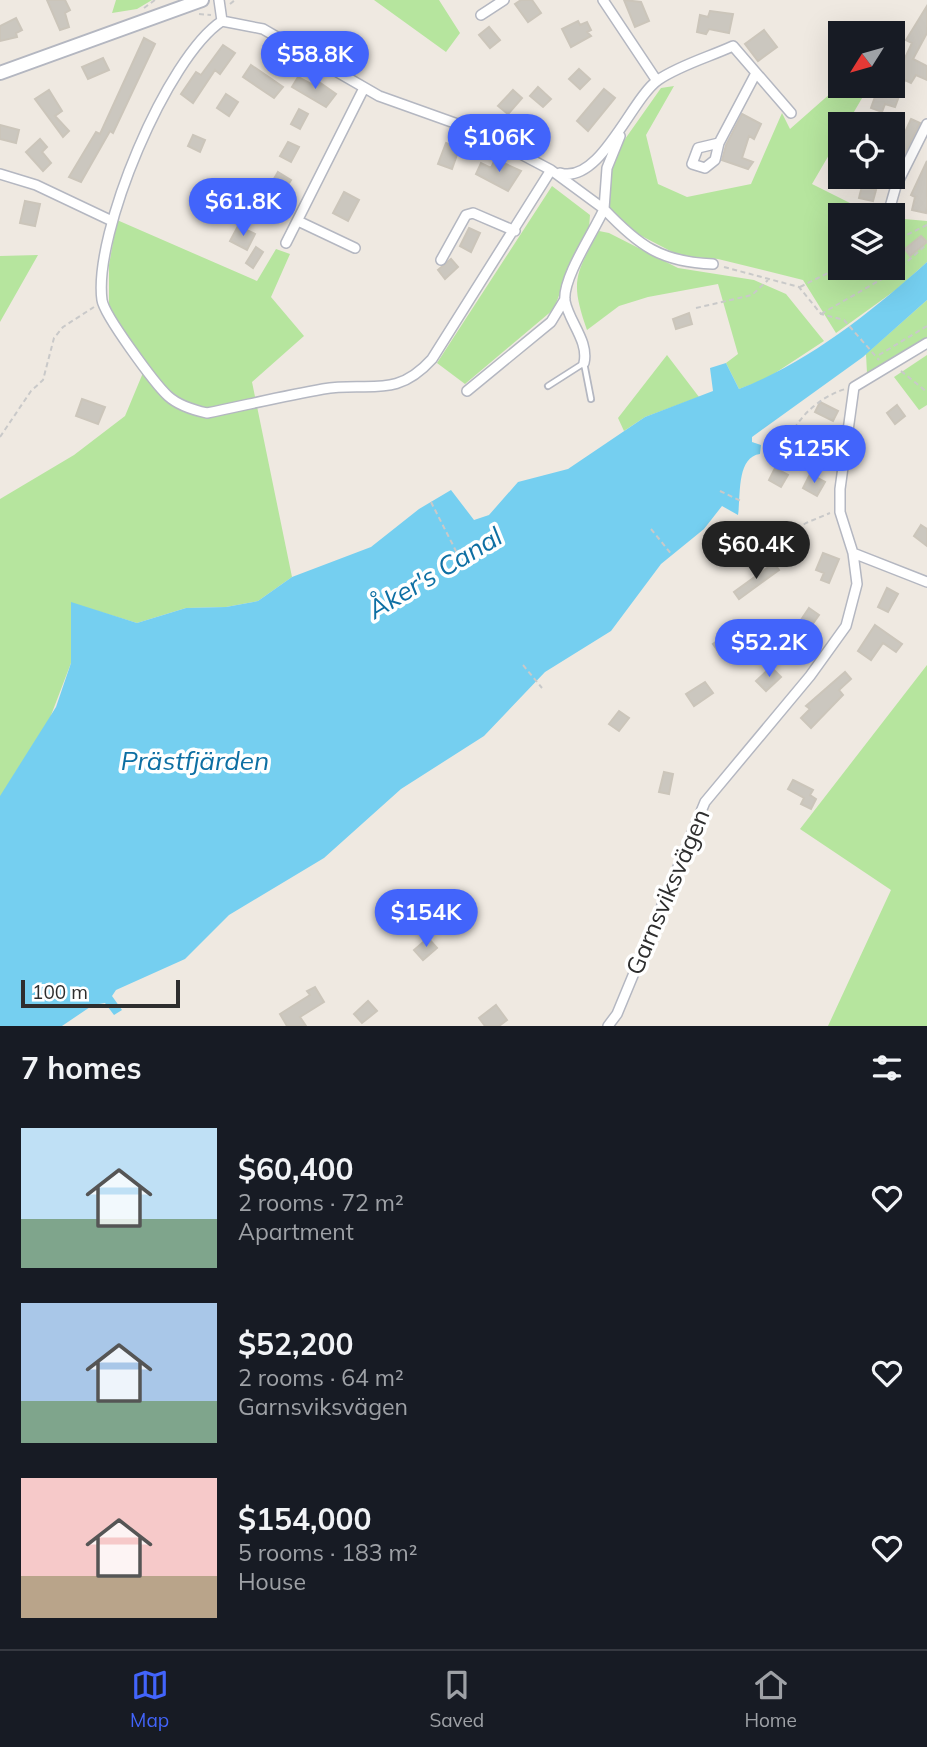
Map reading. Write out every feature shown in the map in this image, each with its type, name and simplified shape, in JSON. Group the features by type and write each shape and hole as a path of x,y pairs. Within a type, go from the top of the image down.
{"street":[{"path":"0,74 172,5 202,0"},
{"path":"219,0 222,21"},
{"path":"481,15 504,0"},
{"path":"603,0 657,81"},
{"path":"222,21 263,29 363,88 477,131 551,170 604,209 645,246 681,263 713,264"},
{"path":"222,21 203,38 145,130 113,221 102,279 102,302 139,360 169,397 187,408 207,413 327,388 368,389 394,384 418,374 432,359 551,170"},
{"path":"551,170 569,176 581,172 621,131 657,81 733,46 791,113"},
{"path":"719,143 756,73"},
{"path":"286,243 363,88"},
{"path":"891,203 896,186 927,124"},
{"path":"467,391 551,322 565,299 574,268 604,209 607,168 621,131"},
{"path":"0,174 36,185 113,221"},
{"path":"441,260 466,215 472,214 515,230"},
{"path":"298,221 355,248"},
{"path":"565,299 586,353 584,363"},
{"path":"854,387 927,343"},
{"name":"Garnsviksvägen","path":"608,1026 617,1014 705,802 810,676 846,626 858,584 853,553 840,512 840,489 854,387"},
{"path":"853,553 927,582"}],"lane":[{"path":"548,386 584,363 591,399"}],"path":[{"path":"905,236 927,225"},
{"path":"821,314 890,275 927,244"},
{"path":"713,264 800,287 821,314 844,320 878,355 927,326"},
{"path":"800,287 828,273"},
{"path":"696,308 752,295 769,279"},
{"path":"0,437 31,391 43,380 54,338 79,315 102,302"},
{"path":"894,362 905,376 927,392"},
{"path":"782,460 787,438 819,400 854,387"},
{"path":"720,491 741,501"},
{"path":"431,502 457,552"},
{"path":"747,562 806,523 823,514 840,512"},
{"path":"651,529 672,555"},
{"path":"523,664 542,688"}],"green space":[{"path":"116,0 152,0 137,9 112,13"},
{"path":"374,0 439,0 460,33 446,52"},
{"path":"674,86 646,135 658,184 687,197 751,184 782,113 790,129 828,96 828,98 862,98 854,112 828,112 828,157 812,184 850,203 828,203 828,280 905,280 905,219 927,221 927,262 897,289 836,333 803,280 718,259 680,256 609,219 606,166 661,88"},
{"path":"552,186 590,215 589,228 569,268 554,309 465,384 437,363"},
{"path":"117,220 257,281 276,249 290,254 271,297 304,336 252,382 292,577 258,601 226,607 186,608 137,623 71,603 71,663 0,849 0,499 74,455 125,416 145,368 109,306 109,265"},
{"path":"599,231 609,233 678,268 754,280 786,294 824,341 766,379 739,389 726,363 738,354 718,284 648,297 619,306 587,330 578,300 578,279 580,269"},
{"path":"38,255 0,322 0,256"},
{"path":"927,300 927,337 867,373 866,354"},
{"path":"667,355 699,397 645,417 624,431 618,418"},
{"path":"927,355 927,405 919,410 894,377"},
{"path":"927,665 927,1026 828,1026 891,890 800,829"}],"water":[{"name":"Prästfjärden","path":"927,262 927,300 863,357 752,437 752,442 761,445 760,454 752,457 743,470 738,515 722,506 704,529 661,564 611,631 545,672 484,736 401,789 324,858 229,915 185,959 116,990 112,996 122,1010 114,1015 105,1003 93,1005 62,1026 0,1026 0,796 56,707 71,663 71,602 137,623 186,608 226,607 258,601 292,577 371,547 419,509 451,490 474,520 489,515 518,482 568,469 645,417 713,391 710,368 726,363 739,389 789,365 862,317"}],"building":[{"path":"47,0 65,0 70,10 65,13 69,27 60,30"},
{"path":"521,0 532,0 541,13 528,22 515,4"},
{"path":"624,0 641,2 649,21 635,27"},
{"path":"927,6 927,33 913,59 927,66 927,80 916,75 911,83 905,80 905,58 912,43 906,40"},
{"path":"710,11 733,14 729,33 709,29 706,34 697,32 700,15 708,17"},
{"path":"16,18 22,30 16,33 17,37 0,41 0,26"},
{"path":"578,21 580,25 587,22 591,30 587,32 591,36 571,47 562,29"},
{"path":"489,27 500,40 490,48 479,35"},
{"path":"764,30 777,47 758,61 745,44"},
{"path":"144,38 155,44 113,133 110,131 81,182 69,177 96,132 100,134"},
{"path":"223,45 235,53 220,74 215,70 193,103 181,94 196,72 201,75"},
{"path":"103,58 109,70 88,79 82,67"},
{"path":"251,65 283,87 274,98 243,77"},
{"path":"579,69 590,79 580,89 569,79"},
{"path":"298,77 313,85 316,80 336,94 326,107 292,87"},
{"path":"538,87 551,99 543,107 530,96"},
{"path":"604,89 615,98 588,131 577,121"},
{"path":"49,90 62,111 55,116 69,131 63,137 35,99"},
{"path":"513,90 522,98 508,114 498,106"},
{"path":"226,94 238,102 229,116 217,108"},
{"path":"875,98 898,98 895,107 885,104 882,112 871,108"},
{"path":"299,109 308,114 300,129 291,124"},
{"path":"742,114 761,124 754,139 749,136 742,158 753,162 748,169 722,160 726,145"},
{"path":"911,119 920,123 905,153 905,132"},
{"path":"0,125 19,130 16,143 0,139"},
{"path":"193,135 205,140 200,152 188,146"},
{"path":"40,139 47,147 42,152 51,163 43,171 26,152"},
{"path":"288,142 299,147 291,162 280,156"},
{"path":"446,143 459,149 452,169 438,164"},
{"path":"495,159 521,171 508,191 476,174 481,163 491,168"},
{"path":"927,161 926,213 912,210 915,197 911,195"},
{"path":"278,172 291,180 270,213 258,206"},
{"path":"861,189 876,190 873,201 859,198"},
{"path":"344,192 359,200 348,221 333,213"},
{"path":"25,201 40,204 35,226 20,223"},
{"path":"238,226 255,234 247,250 230,241"},
{"path":"469,228 480,233 471,252 460,246"},
{"path":"921,236 927,242 910,256 905,249"},
{"path":"256,247 263,252 253,268 246,263"},
{"path":"451,259 458,267 445,279 438,270"},
{"path":"689,313 692,324 676,329 673,319"},
{"path":"82,399 105,407 98,424 76,416"},
{"path":"820,402 838,411 833,421 815,412"},
{"path":"897,405 905,416 895,424 887,413"},
{"path":"775,468 788,475 781,487 769,480"},
{"path":"810,474 825,482 817,496 803,488"},
{"path":"921,525 927,529 927,546 914,536"},
{"path":"823,553 839,559 829,583 821,580 824,573 816,570"},
{"path":"774,563 779,570 739,599 734,592"},
{"path":"887,588 898,594 888,612 878,607"},
{"path":"809,608 819,615 807,632 797,626"},
{"path":"875,625 902,644 896,652 883,643 871,660 858,651"},
{"path":"737,627 744,637 720,654 713,644"},
{"path":"771,667 781,677 766,691 756,681"},
{"path":"845,672 851,679 839,690 843,695 811,728 801,718 810,709 806,706"},
{"path":"705,682 713,693 694,706 686,694"},
{"path":"619,711 629,718 619,731 609,724"},
{"path":"664,772 673,774 669,794 659,792"},
{"path":"793,780 813,790 810,795 816,799 811,809 801,804 804,798 788,789"},
{"path":"428,938 437,948 423,960 414,950"},
{"path":"315,987 324,1002 300,1017 306,1026 287,1026 280,1014 310,995 307,991"},
{"path":"368,1001 377,1011 362,1023 354,1014"},
{"path":"496,1005 507,1020 499,1026 485,1026 479,1018"}],"water label":[{"name":"Åker's Canal","path":"435,573"}]}
